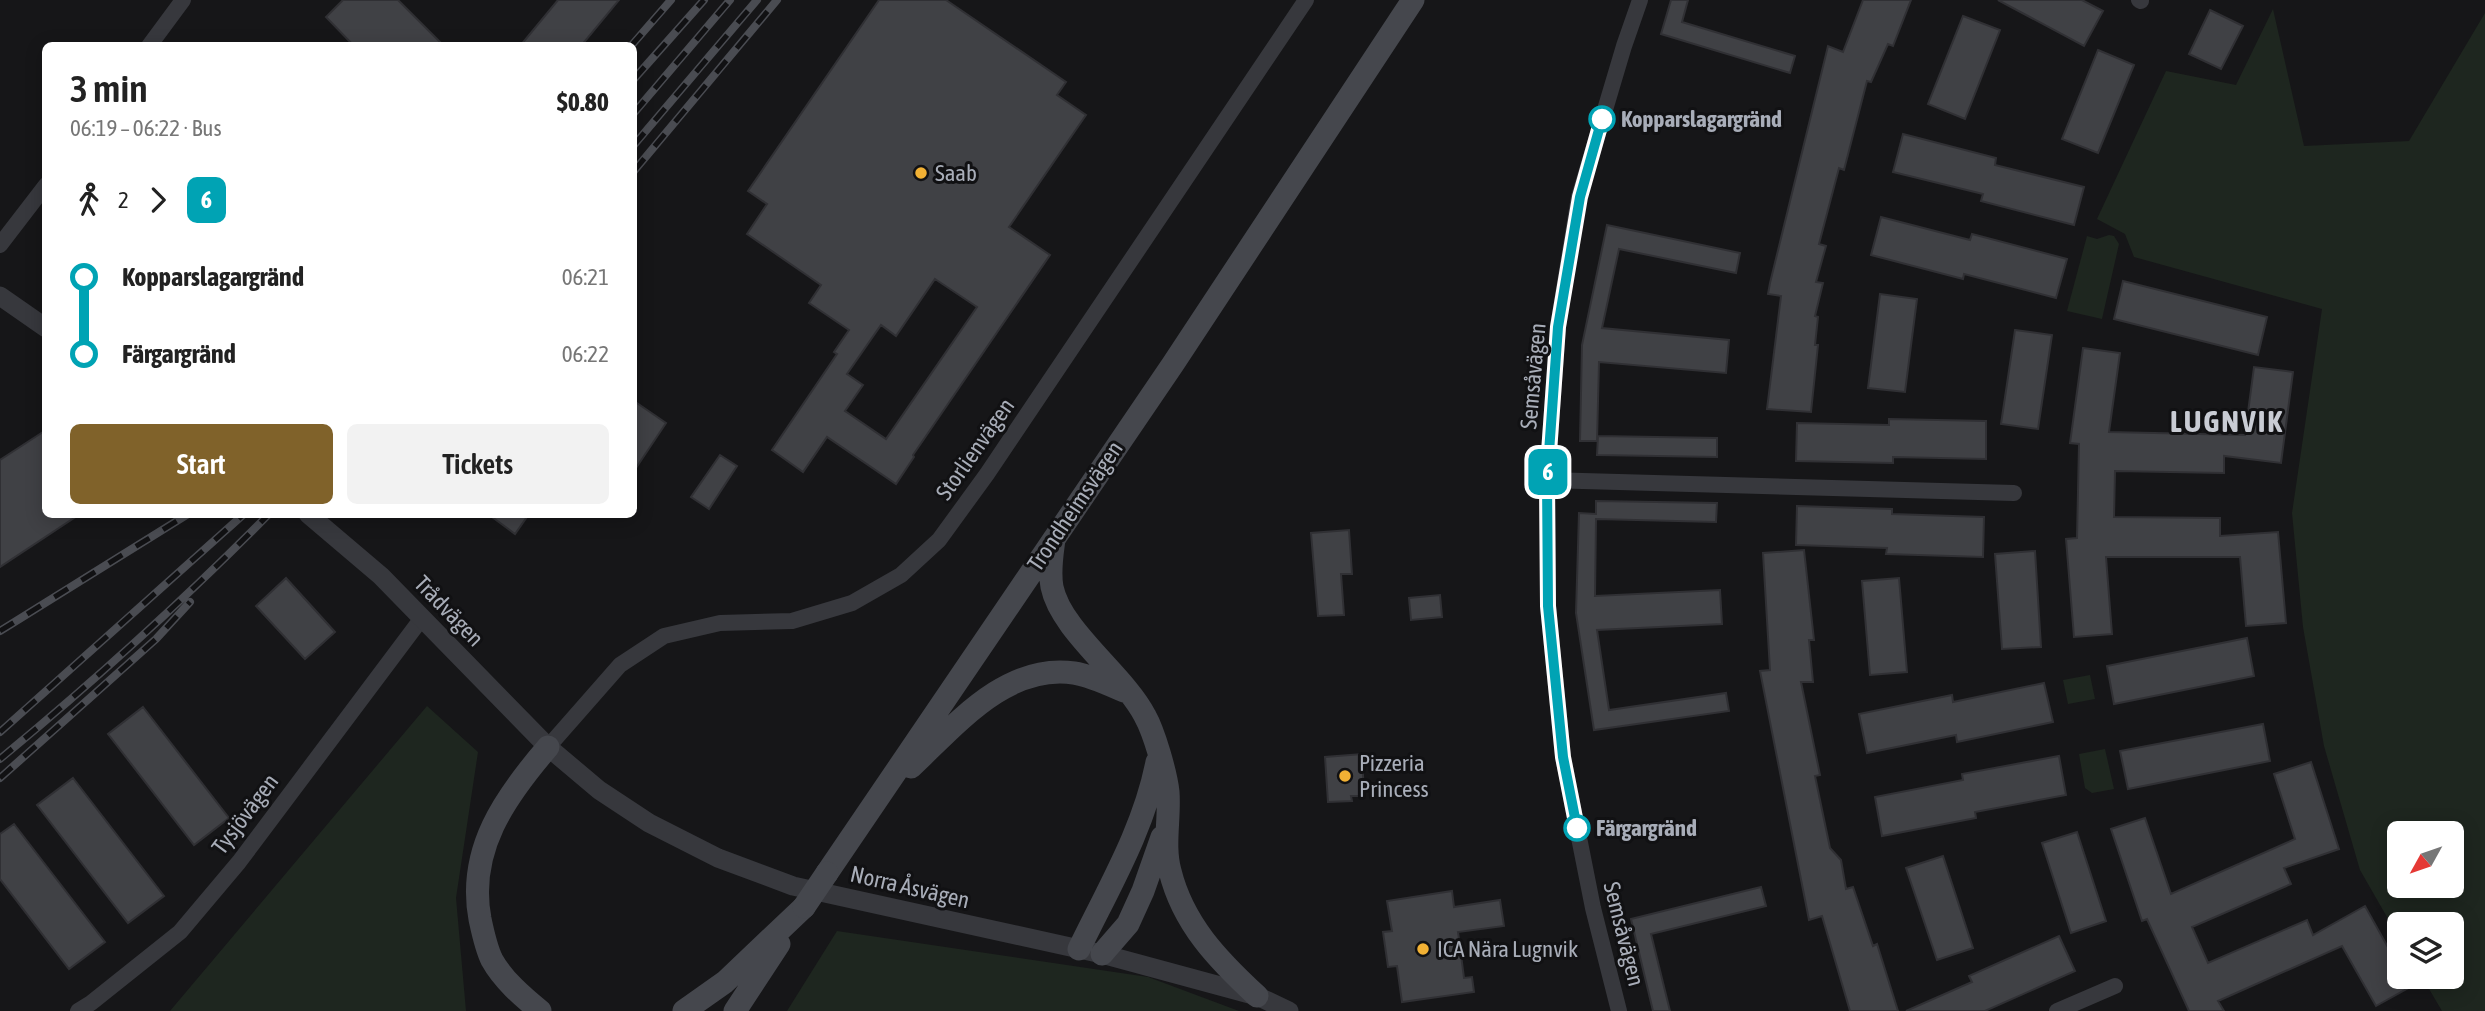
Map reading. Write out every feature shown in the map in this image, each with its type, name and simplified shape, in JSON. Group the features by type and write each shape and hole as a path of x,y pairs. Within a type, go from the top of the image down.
{"main road":[{"name":"Trondheimsvägen","path":"735,1011 1054,536 1173,364 1413,0"},
{"path":"1054,536 1050,565 1052,589 1061,608 1144,713 1155,737 1168,791 1166,824 1169,870 1192,924 1222,963 1257,996"},
{"path":"882,795 974,709 1022,679 1047,673 1073,673 1100,680 1130,694"},
{"path":"548,747 517,784 491,829 481,865 477,899 483,935 492,961 533,1005 550,1011"},
{"path":"1079,949 1141,821 1159,756"},
{"path":"1102,954 1128,923 1143,891 1166,824"},
{"path":"684,1011 695,1006 725,982 804,907"}],"street":[{"path":"152,42 183,0"},
{"name":"Storlienvägen","path":"548,747 620,665 664,636 720,623 792,621 852,603 901,575 939,540 995,463 1306,0"},
{"name":"Semsåvägen","path":"1619,1011 1592,908 1563,757 1548,606 1547,480 1558,327 1580,197 1640,0"},
{"path":"0,245 42,190"},
{"path":"0,296 42,325"},
{"path":"1547,480 2014,493"},
{"name":"Trådvägen","path":"313,518 382,576 548,747"},
{"name":"Tysjövägen","path":"78,1011 180,932 239,862 422,618"},
{"name":"Norra Åsvägen","path":"548,747 599,790 649,823 718,858 793,886 1102,954 1257,996 1289,1011"},
{"path":"2057,1011 2115,986"}],"shaded area":[{"path":"2273,9 2304,146 2409,141 2485,13 2485,1011 2442,1011 2429,989 2464,989 2464,912 2387,912 2387,917 2360,870 2324,746 2303,627 2292,513 2322,309 2134,257 2125,234 2097,219 2166,71 2236,85"},
{"path":"2087,236 2097,239 2114,236 2119,244 2102,319 2067,311"},
{"path":"2090,675 2095,699 2068,704 2063,680"},
{"path":"427,706 478,752 456,898 466,1011 170,1011"},
{"path":"2105,749 2114,789 2092,793 2085,788 2079,754"},
{"path":"837,931 1148,977 1239,1011 787,1011"}],"building":[{"path":"343,0 398,0 440,42 350,42 326,17"},
{"path":"558,0 619,0 584,42 523,42"},
{"path":"879,0 946,0 1066,82 1057,95 1086,115 1009,227 1050,255 896,484 827,437 803,472 772,450 837,354 834,352 849,330 809,303 821,285 747,234 767,204 748,191","holes":["935,279 977,307 886,439 845,411 863,385 847,374 881,325 896,336"]},
{"path":"1671,0 1688,0 1682,22 1795,56 1790,73 1661,34"},
{"path":"1863,0 1911,0 1893,46 1888,44 1871,82 1867,81 1844,170 1839,168 1819,244 1826,246 1816,282 1823,283 1815,316 1818,317 1815,345 1818,345 1811,412 1767,409 1781,296 1768,294 1770,283 1828,46 1843,52"},
{"path":"1998,0 2082,0 2103,11 2084,46"},
{"path":"2210,10 2243,26 2221,69 2189,54"},
{"path":"1963,16 2000,30 1965,119 1928,104"},
{"path":"2098,50 2134,65 2098,153 2062,139"},
{"path":"1903,134 1996,158 1995,165 2084,187 2074,225 1981,201 1983,194 1893,172"},
{"path":"1881,217 1970,240 1972,234 2067,259 2056,298 1964,274 1963,279 1871,255"},
{"path":"1607,225 1740,253 1736,273 1619,249 1602,328 1729,340 1726,373 1599,362 1597,441 1580,441 1582,345"},
{"path":"2123,281 2267,317 2258,355 2114,319"},
{"path":"1880,294 1917,299 1905,392 1868,388"},
{"path":"2015,330 2052,335 2038,429 2001,424"},
{"path":"2083,348 2120,353 2109,432 2245,435 2254,367 2293,372 2281,463 2224,456 2224,473 2115,471 2114,517 2220,518 2220,536 2278,532 2286,623 2246,626 2240,557 2106,557 2112,634 2074,637 2066,539 2077,538 2079,444 2070,443"},
{"path":"637,403 666,423 637,466"},
{"path":"1889,419 1986,421 1986,459 1893,457 1893,463 1796,461 1797,423 1889,425"},
{"path":"42,433 42,518 74,518 0,567 0,460"},
{"path":"1598,436 1717,438 1717,457 1597,455"},
{"path":"720,455 737,466 709,509 691,497"},
{"path":"1596,501 1717,503 1716,522 1596,519 1595,596 1720,590 1722,624 1597,630 1609,710 1726,693 1729,711 1594,730 1576,613 1579,513 1596,514"},
{"path":"1797,506 1892,509 1892,514 1984,517 1983,557 1886,554 1887,548 1796,545"},
{"path":"493,518 526,518 515,534"},
{"path":"1349,530 1352,574 1341,574 1344,615 1318,616 1311,533"},
{"path":"1804,550 1814,640 1809,640 1813,682 1801,682 1820,775 1815,776 1830,848 1841,860 1846,889 1853,887 1873,946 1877,944 1898,1011 1850,1011 1822,916 1809,920 1760,671 1770,670 1763,553"},
{"path":"2035,551 2041,647 2002,649 1995,554"},
{"path":"286,578 335,632 305,659 256,606"},
{"path":"1899,578 1907,672 1870,675 1862,581"},
{"path":"1440,595 1442,617 1411,620 1409,598"},
{"path":"2247,638 2254,676 2114,704 2107,666"},
{"path":"2044,683 2053,722 1957,742 1956,735 1867,753 1859,714 1952,695 1953,702"},
{"path":"143,707 229,818 194,845 108,734"},
{"path":"2263,724 2270,761 2128,789 2120,751"},
{"name":"Pizzeria Princess","path":"1362,754 1364,796 1351,796 1352,801 1328,802 1325,757"},
{"path":"2059,756 2066,795 1975,812 1976,818 1882,836 1875,797 1963,780 1962,774"},
{"path":"2311,762 2339,849 2284,868 2291,884 2192,927 2208,963 2307,920 2313,935 2365,906 2387,945 2387,989 2406,989 2376,1006 2342,946 2218,1001 2224,1011 2189,1011 2147,919 2142,921 2111,829 2145,818 2171,894 2295,839 2274,774"},
{"path":"73,778 164,896 128,923 37,805"},
{"path":"14,824 105,942 69,969 0,879 0,834"},
{"path":"2077,832 2106,921 2071,933 2042,843"},
{"path":"1943,856 1973,948 1937,960 1906,868"},
{"path":"1761,887 1766,906 1651,934 1670,1011 1653,1011 1631,919"},
{"name":"ICA Nära Lugnvik","path":"1452,891 1454,907 1500,900 1504,926 1458,932 1464,978 1472,977 1474,992 1402,1002 1397,966 1388,967 1383,932 1392,931 1387,901"},
{"path":"2059,936 2075,971 1985,1011 1906,1011 1972,982 1969,976"}],"railway":[{"path":"634,42 671,0"},
{"path":"637,76 704,0"},
{"path":"637,109 730,0"},
{"path":"637,141 757,0"},
{"path":"637,167 777,0"},
{"path":"0,631 182,518"},
{"path":"0,732 240,518"},
{"path":"0,759 138,640 265,518"},
{"path":"0,778 156,639 190,602"}],"bus line":[{"name":"6","path":"1577,828 1563,757 1548,606 1547,480 1558,327 1580,197 1602,119"}],"place":[{"name":"Kopparslagargränd","path":"1602,119"},
{"name":"Saab","path":"921,173"},
{"name":"Pizzeria Princess","path":"1345,776"},
{"name":"Färgargränd","path":"1577,828"},
{"name":"ICA Nära Lugnvik","path":"1423,949"}],"district":[{"name":"LUGNVIK","path":"2227,421"}]}
